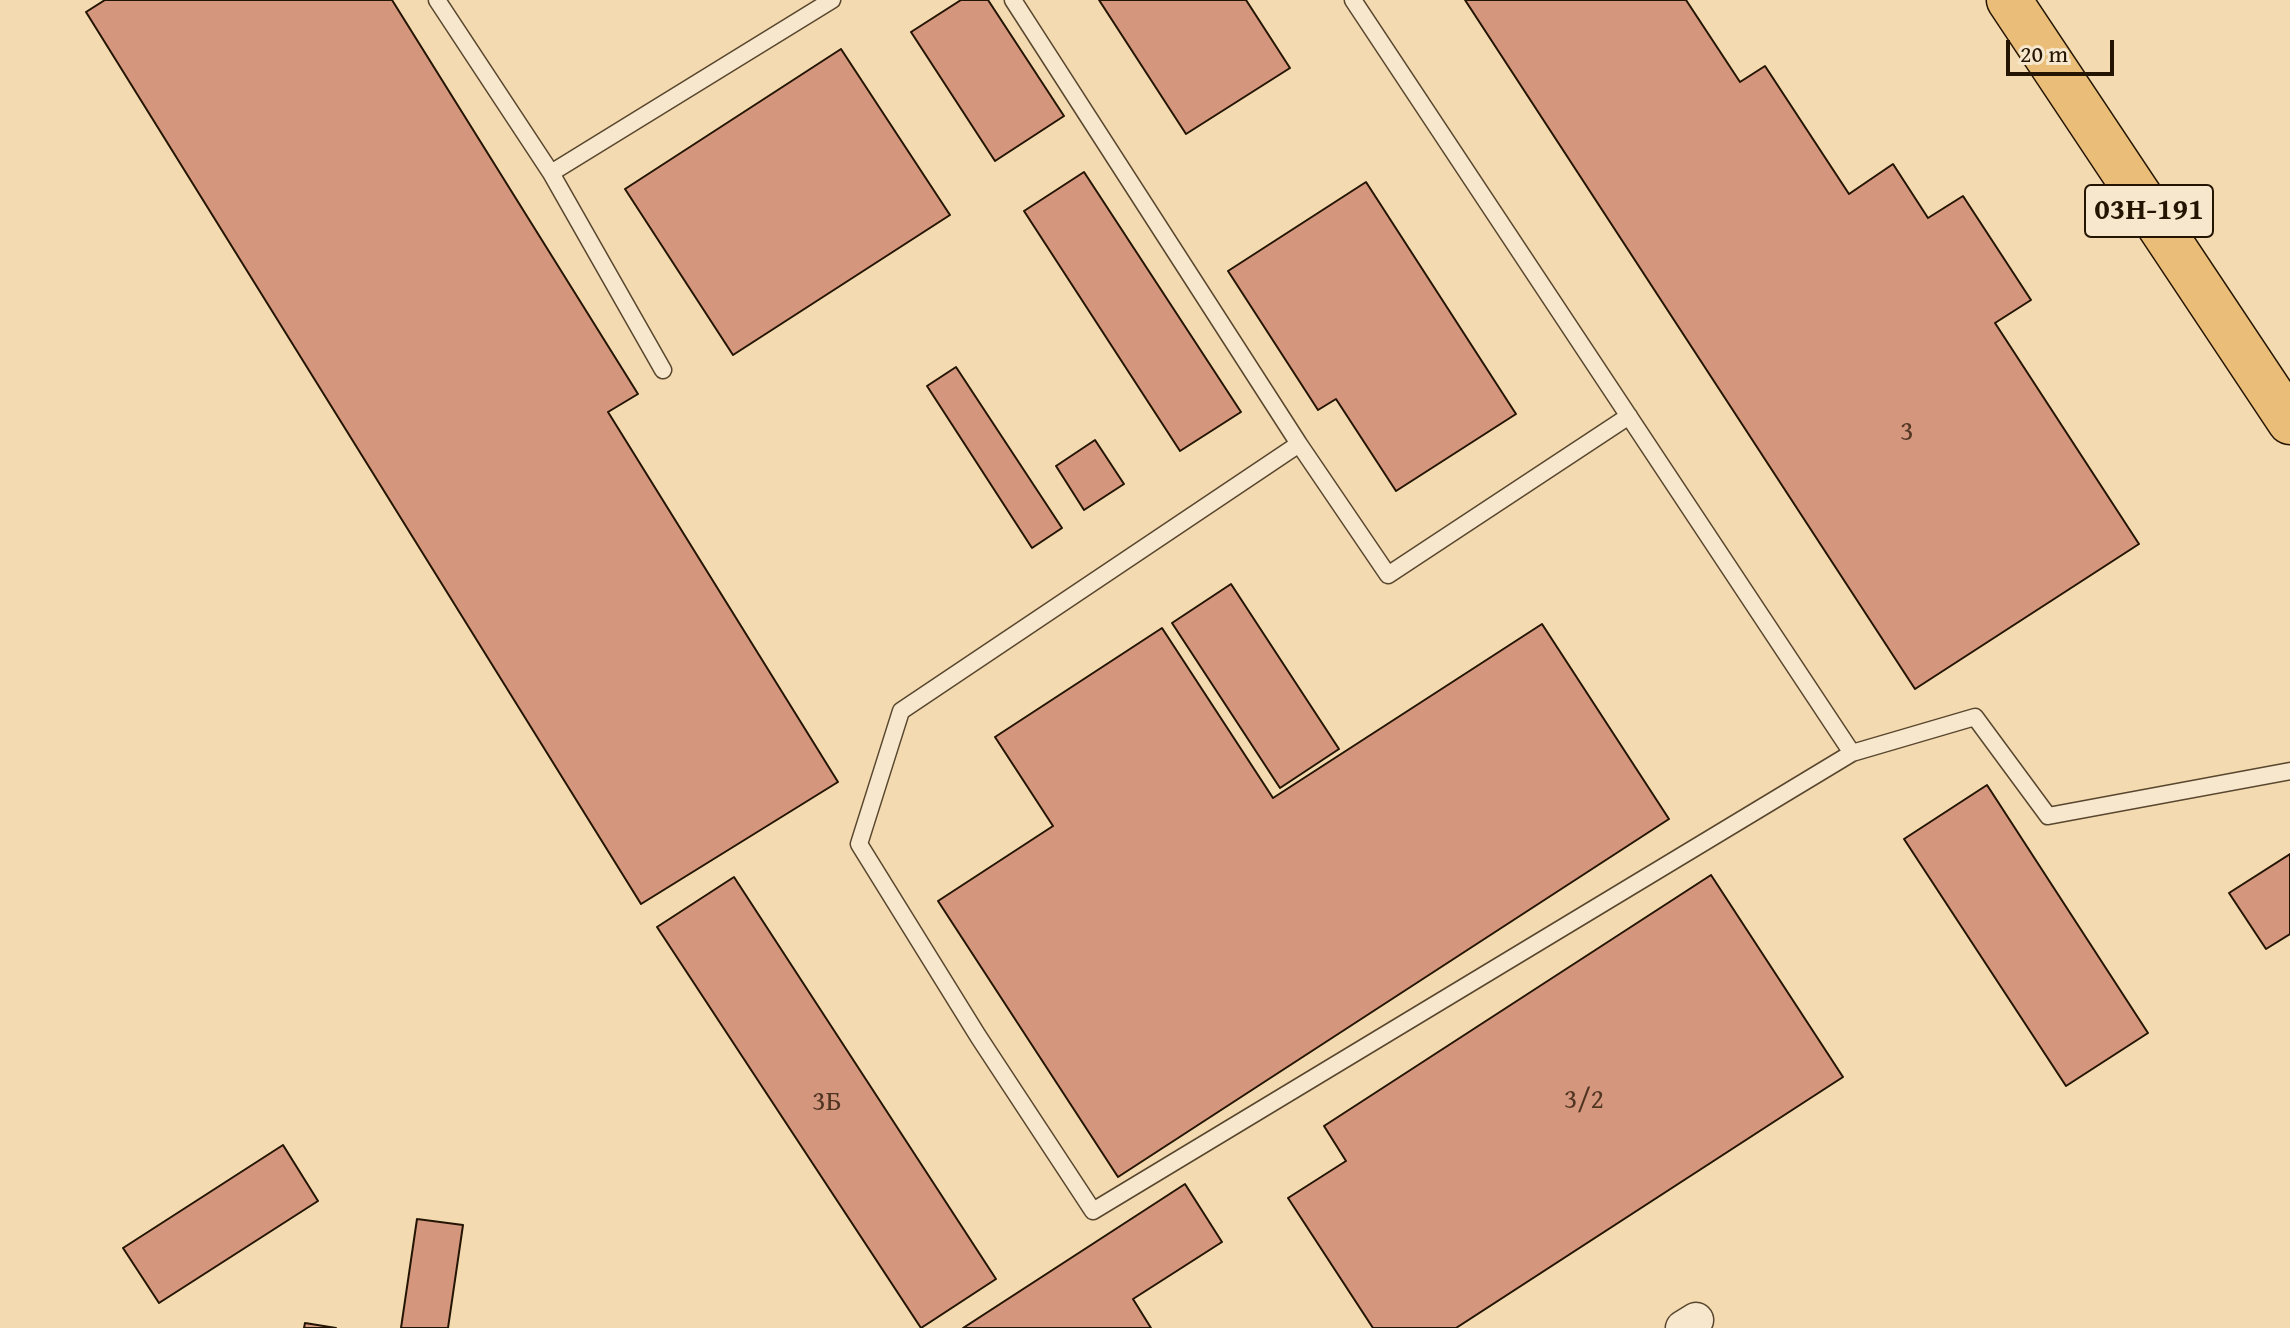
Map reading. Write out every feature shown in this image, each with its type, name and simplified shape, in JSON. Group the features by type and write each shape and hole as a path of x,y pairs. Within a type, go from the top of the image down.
{"main road":[{"name":"03Н-191","path":"2009,0 2290,422"}],"lane":[{"path":"437,0 551,173 663,370"},
{"path":"551,173 832,0"},
{"path":"1013,0 1299,444 1388,575 1629,416"},
{"path":"1353,0 1852,753"},
{"path":"1299,444 901,711 859,844 978,1036 1093,1211 1852,753 1975,717 2048,816 2290,771"}],"building":[{"path":"105,0 392,0 638,394 608,412 838,782 641,904 86,12"},
{"path":"961,0 988,0 1064,116 995,161 911,32"},
{"path":"1099,0 1246,0 1290,68 1186,134"},
{"path":"1465,0 1686,0 1740,82 1765,66 1849,194 1893,164 1928,218 1963,196 2031,300 1995,323 2139,544 1915,689"},
{"path":"841,49 950,215 733,355 625,189"},
{"path":"1084,172 1241,412 1180,451 1024,211"},
{"path":"1366,182 1516,414 1396,491 1336,399 1318,410 1228,271"},
{"path":"956,367 1062,528 1032,548 927,386"},
{"path":"1095,440 1124,484 1084,510 1056,466"},
{"path":"1231,584 1339,749 1280,788 1172,623"},
{"path":"1542,624 1669,819 1118,1177 938,901 1053,826 995,737 1162,628 1273,798"},
{"path":"1987,785 2148,1033 2066,1086 1904,839"},
{"path":"2290,854 2290,934 2266,949 2229,893"},
{"path":"1711,875 1843,1077 1456,1328 1373,1328 1288,1198 1346,1161 1324,1126"},
{"path":"734,877 996,1279 921,1328 657,927"},
{"path":"283,1145 318,1201 159,1303 123,1248"},
{"path":"1185,1184 1222,1242 1133,1299 1151,1328 963,1328"},
{"path":"417,1219 463,1225 448,1328 401,1328"},
{"path":"305,1323 336,1328 304,1328"}]}
